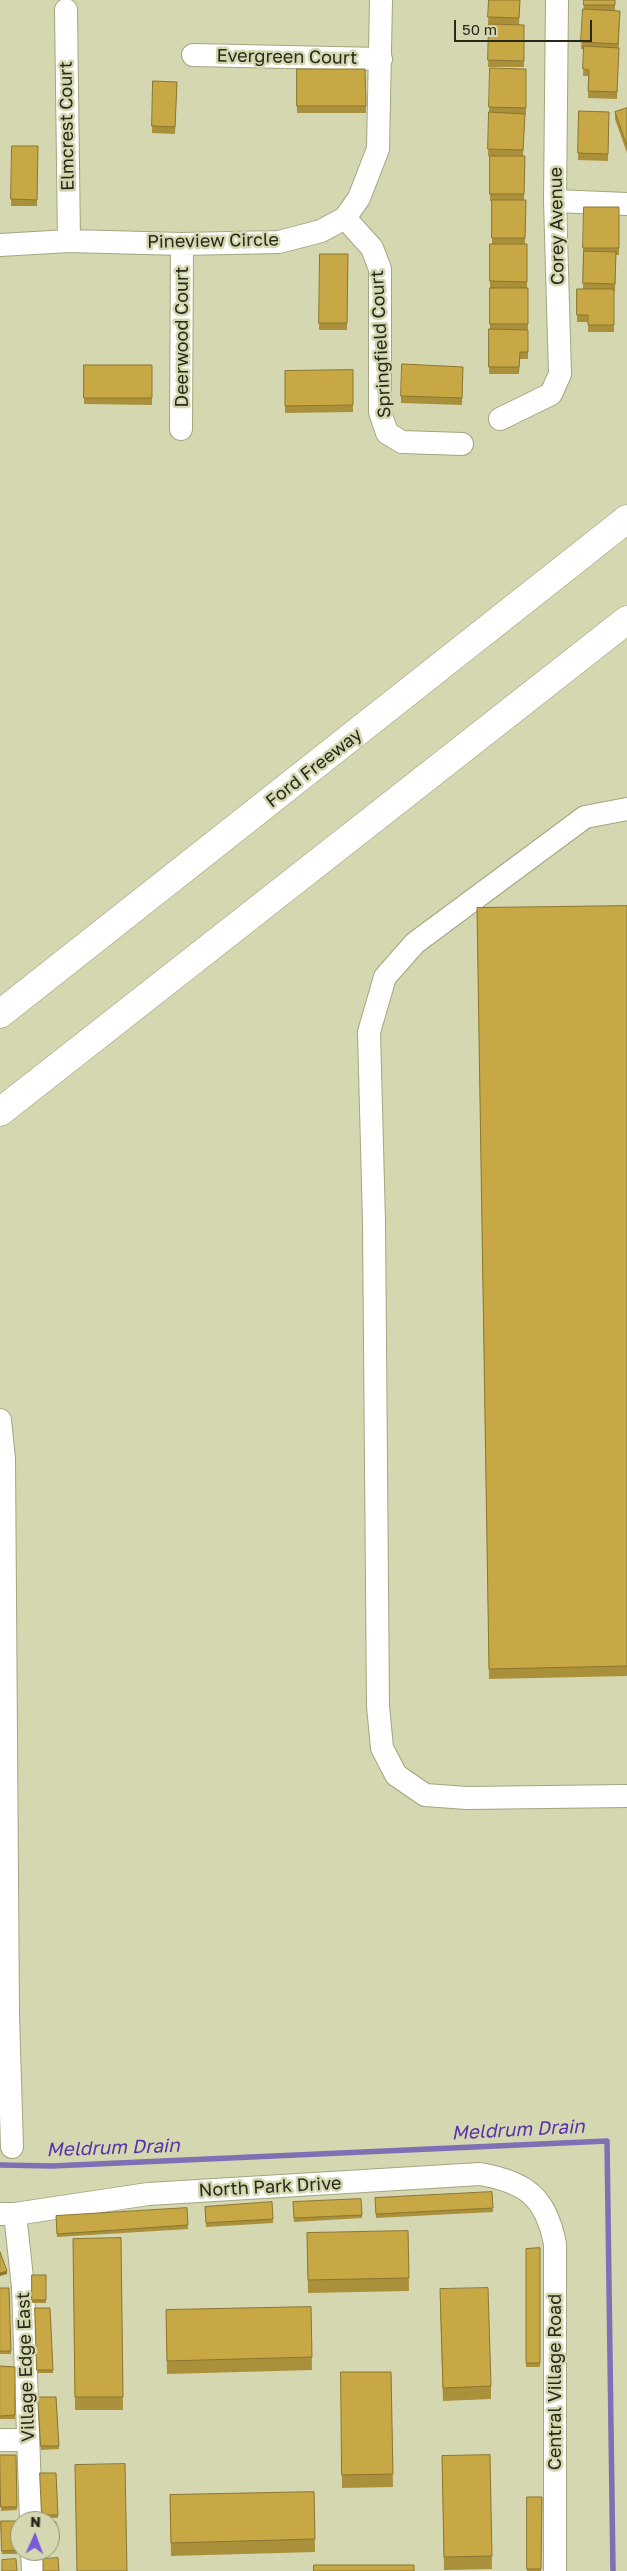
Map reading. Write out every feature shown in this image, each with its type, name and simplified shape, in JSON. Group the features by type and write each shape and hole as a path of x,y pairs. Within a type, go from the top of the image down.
{"highway":[{"name":"Ford Freeway","path":"0,1014 627,519"},
{"path":"0,1112 627,620"}],"street":[{"name":"Pineview Circle","path":"0,245 69,241 182,244 279,242 321,231 345,218 359,198 378,149 381,0"},
{"name":"Corey Avenue","path":"500,419 551,394 560,374 555,202 557,0"},
{"name":"Elmcrest Court","path":"66,10 69,241"},
{"name":"Evergreen Court","path":"193,55 381,59"},
{"path":"555,202 627,204"},
{"name":"Springfield Court","path":"345,218 372,248 380,269 380,412 386,433 402,442 462,444"},
{"name":"Deerwood Court","path":"181,429 182,244"},
{"path":"627,809 585,817 415,943 385,977 369,1032 374,1222 378,1706 382,1748 396,1776 425,1795 467,1798 627,1796"},
{"path":"0,1420 4,1459 4,1910 12,2147"},
{"name":"North Park Drive","path":"7,2214 148,2194 480,2174 511,2181 524,2187 535,2198"},
{"name":"Central Village Road","path":"535,2198 552,2225 555,2244 555,2571"},
{"name":"Village Edge East","path":"7,2214 23,2287 31,2511"},
{"path":"0,2440 28,2440"}],"building":[{"path":"489,0 520,0 519,18 488,17"},
{"path":"584,0 615,0 615,5 584,5"},
{"path":"583,9 620,11 618,44 581,42"},
{"path":"489,24 524,25 524,61 488,60"},
{"path":"584,46 619,48 617,92 588,91 589,70 583,69"},
{"path":"490,68 526,69 526,108 489,107"},
{"path":"297,69 365,69 366,106 297,106"},
{"path":"153,81 177,82 175,127 152,126"},
{"path":"627,108 627,146 615,112"},
{"path":"579,111 609,112 608,154 578,153"},
{"path":"489,112 525,114 523,150 488,149"},
{"path":"12,146 38,146 37,200 11,199"},
{"path":"490,156 525,156 524,194 490,194"},
{"path":"492,200 526,200 525,238 492,238"},
{"path":"584,207 619,207 619,248 583,248"},
{"path":"490,244 527,244 527,282 490,281"},
{"path":"584,251 616,252 615,284 583,283"},
{"path":"320,254 348,254 347,323 319,323"},
{"path":"490,288 528,288 528,324 490,324"},
{"path":"577,289 614,289 614,325 588,325 588,315 577,315"},
{"path":"489,329 528,330 528,352 520,352 519,367 489,367"},
{"path":"402,364 463,367 462,398 401,396"},
{"path":"84,365 152,365 152,398 84,398"},
{"path":"353,370 353,405 285,406 285,371"},
{"path":"627,906 627,1666 489,1669 477,908"},
{"path":"492,2192 493,2208 376,2214 375,2198"},
{"path":"361,2199 362,2215 294,2218 293,2202"},
{"path":"272,2202 273,2219 206,2223 205,2207"},
{"path":"187,2208 188,2225 57,2234 56,2216"},
{"path":"408,2231 409,2278 308,2280 307,2233"},
{"path":"121,2238 123,2397 75,2397 73,2239"},
{"path":"540,2248 540,2363 526,2363 526,2249"},
{"path":"0,2252 7,2271 0,2273"},
{"path":"32,2275 46,2275 46,2300 32,2300"},
{"path":"0,2288 9,2288 11,2351 0,2351"},
{"path":"488,2288 491,2386 443,2388 440,2289"},
{"path":"311,2307 312,2357 167,2361 166,2310"},
{"path":"35,2308 50,2308 53,2370 37,2370"},
{"path":"0,2366 15,2367 15,2415 0,2416"},
{"path":"341,2372 391,2372 393,2474 342,2475"},
{"path":"38,2397 56,2397 59,2446 41,2446"},
{"path":"0,2455 16,2455 17,2507 1,2507"},
{"path":"490,2455 492,2556 444,2557 442,2456"},
{"path":"125,2464 127,2571 77,2571 75,2465"},
{"path":"40,2473 56,2473 58,2511 42,2511"},
{"path":"314,2492 315,2539 171,2543 170,2495"},
{"path":"527,2497 542,2497 541,2569 527,2569"},
{"path":"1,2521 10,2521 10,2550 2,2551"},
{"path":"2,2560 16,2561 17,2571 2,2571"},
{"path":"43,2561 58,2561 59,2571 43,2571"},
{"path":"314,2565 414,2565 414,2571 314,2571"}],"waterway":[{"name":"Meldrum Drain","path":"0,2165 52,2166 607,2141 613,2571"}]}
